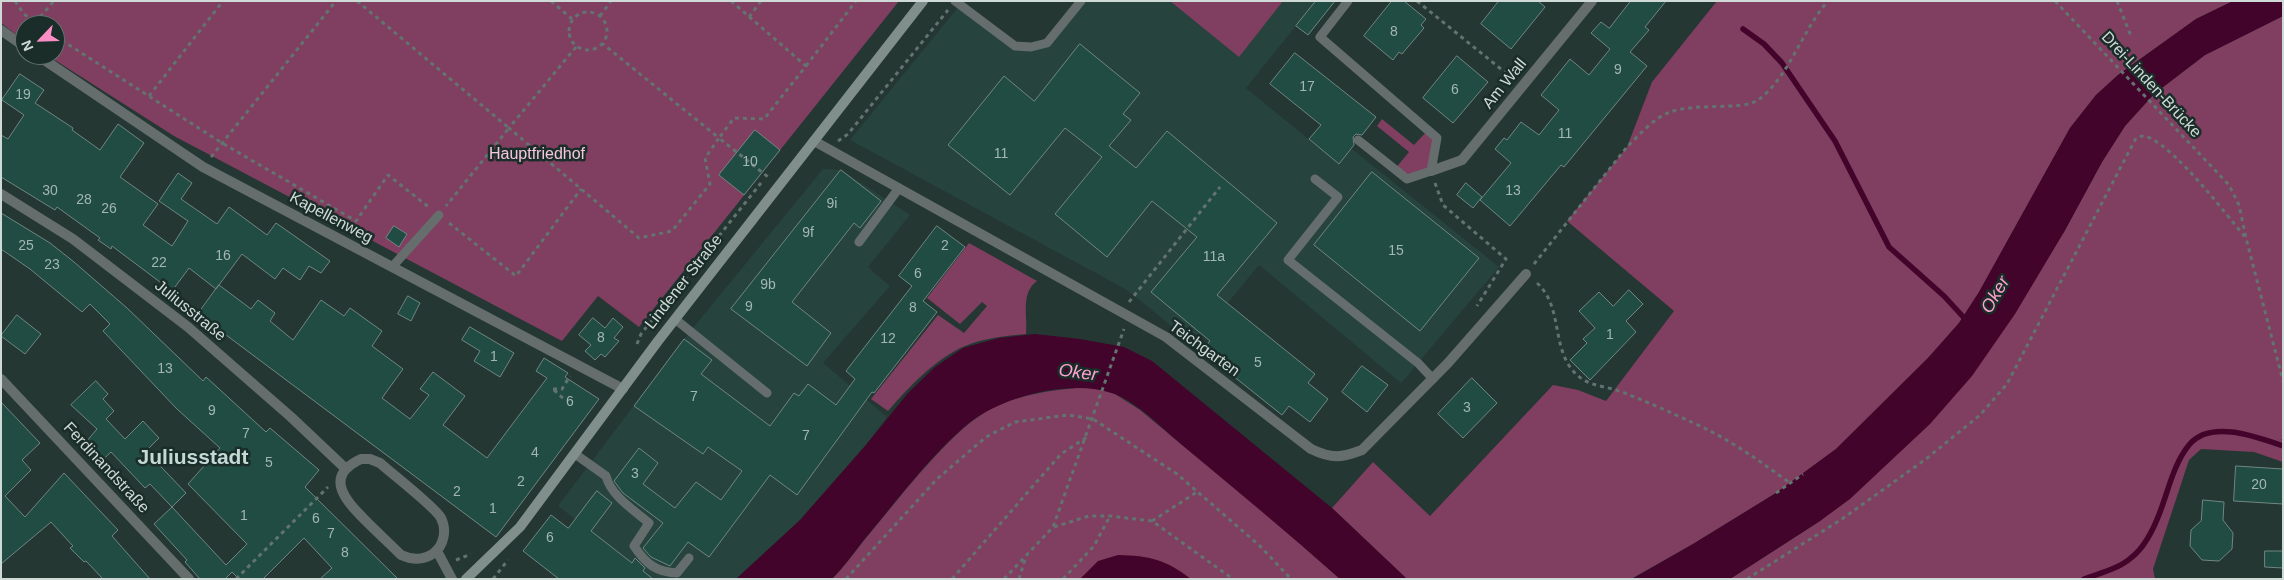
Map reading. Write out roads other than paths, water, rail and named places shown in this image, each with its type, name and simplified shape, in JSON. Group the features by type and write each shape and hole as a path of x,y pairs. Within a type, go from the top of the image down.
{"main road":[{"name":"Lindener Straße","path":"466,579 520,527 675,319 923,1"}],"street":[{"name":"Am Wall","path":"1431,171 1462,160 1592,1"},
{"path":"1,30 15,40"},
{"name":"Kapellenweg","path":"52,65 203,167 623,389"},
{"name":"Teichgarten","path":"814,141 1166,337 1311,450 1326,456 1344,457 1362,450 1433,379 1526,274"},
{"name":"Juliusstraße","path":"1,194 73,240 188,327 291,417 346,469"},
{"name":"Ferdinandstraße","path":"1,379 190,579"},
{"path":"361,459 380,462 441,516 444,534 437,551 419,559 410,559 401,555 343,495 341,486 346,469 361,459"},
{"path":"437,551 452,579"}],"lane":[{"path":"955,1 1015,46 1030,47 1048,42 1081,1"},
{"path":"1348,1 1320,38 1438,138 1431,171 1407,179 1358,140"},
{"path":"1315,179 1338,197 1288,260 1418,363 1433,379"},
{"path":"859,242 899,188"},
{"path":"392,268 439,215"},
{"path":"675,319 767,392"},
{"path":"574,454 606,476 613,492 649,523 634,546 642,558 662,572 677,573 689,558"}],"water":[{"name":"Oker","path":"2233,1 2283,1 2283,16 2205,55 2154,94 2125,126 2102,162 2064,232 2015,314 1972,376 1930,424 1850,499 1820,521 1730,579 1632,579 1776,493 1836,449 1928,358 1959,323 1979,292 2070,128 2096,95 2118,75 2196,19"},
{"name":"Oker","path":"1035,334 1080,339 1124,347 1152,361 1332,508 1407,579 1340,579 1140,409 1112,393 1095,389 1077,388 1057,389 1018,398 983,413 969,423 927,464 832,579 736,579 800,520 865,446 908,393 935,367 963,348 999,338"},
{"path":"1118,555 1139,556 1157,560 1182,572 1191,579 1080,579 1098,561"}],"waterway":[{"path":"1743,29 1764,44 1782,63 1835,141 1889,247 1944,296 1967,321"},
{"path":"2084,579 2121,565 2137,553 2155,524 2179,460 2189,445 2198,437 2209,433 2234,432 2283,446"}],"district":[{"name":"Juliusstadt","path":"193,458"}],"park label":[{"name":"Hauptfriedhof","path":"537,155"}]}
